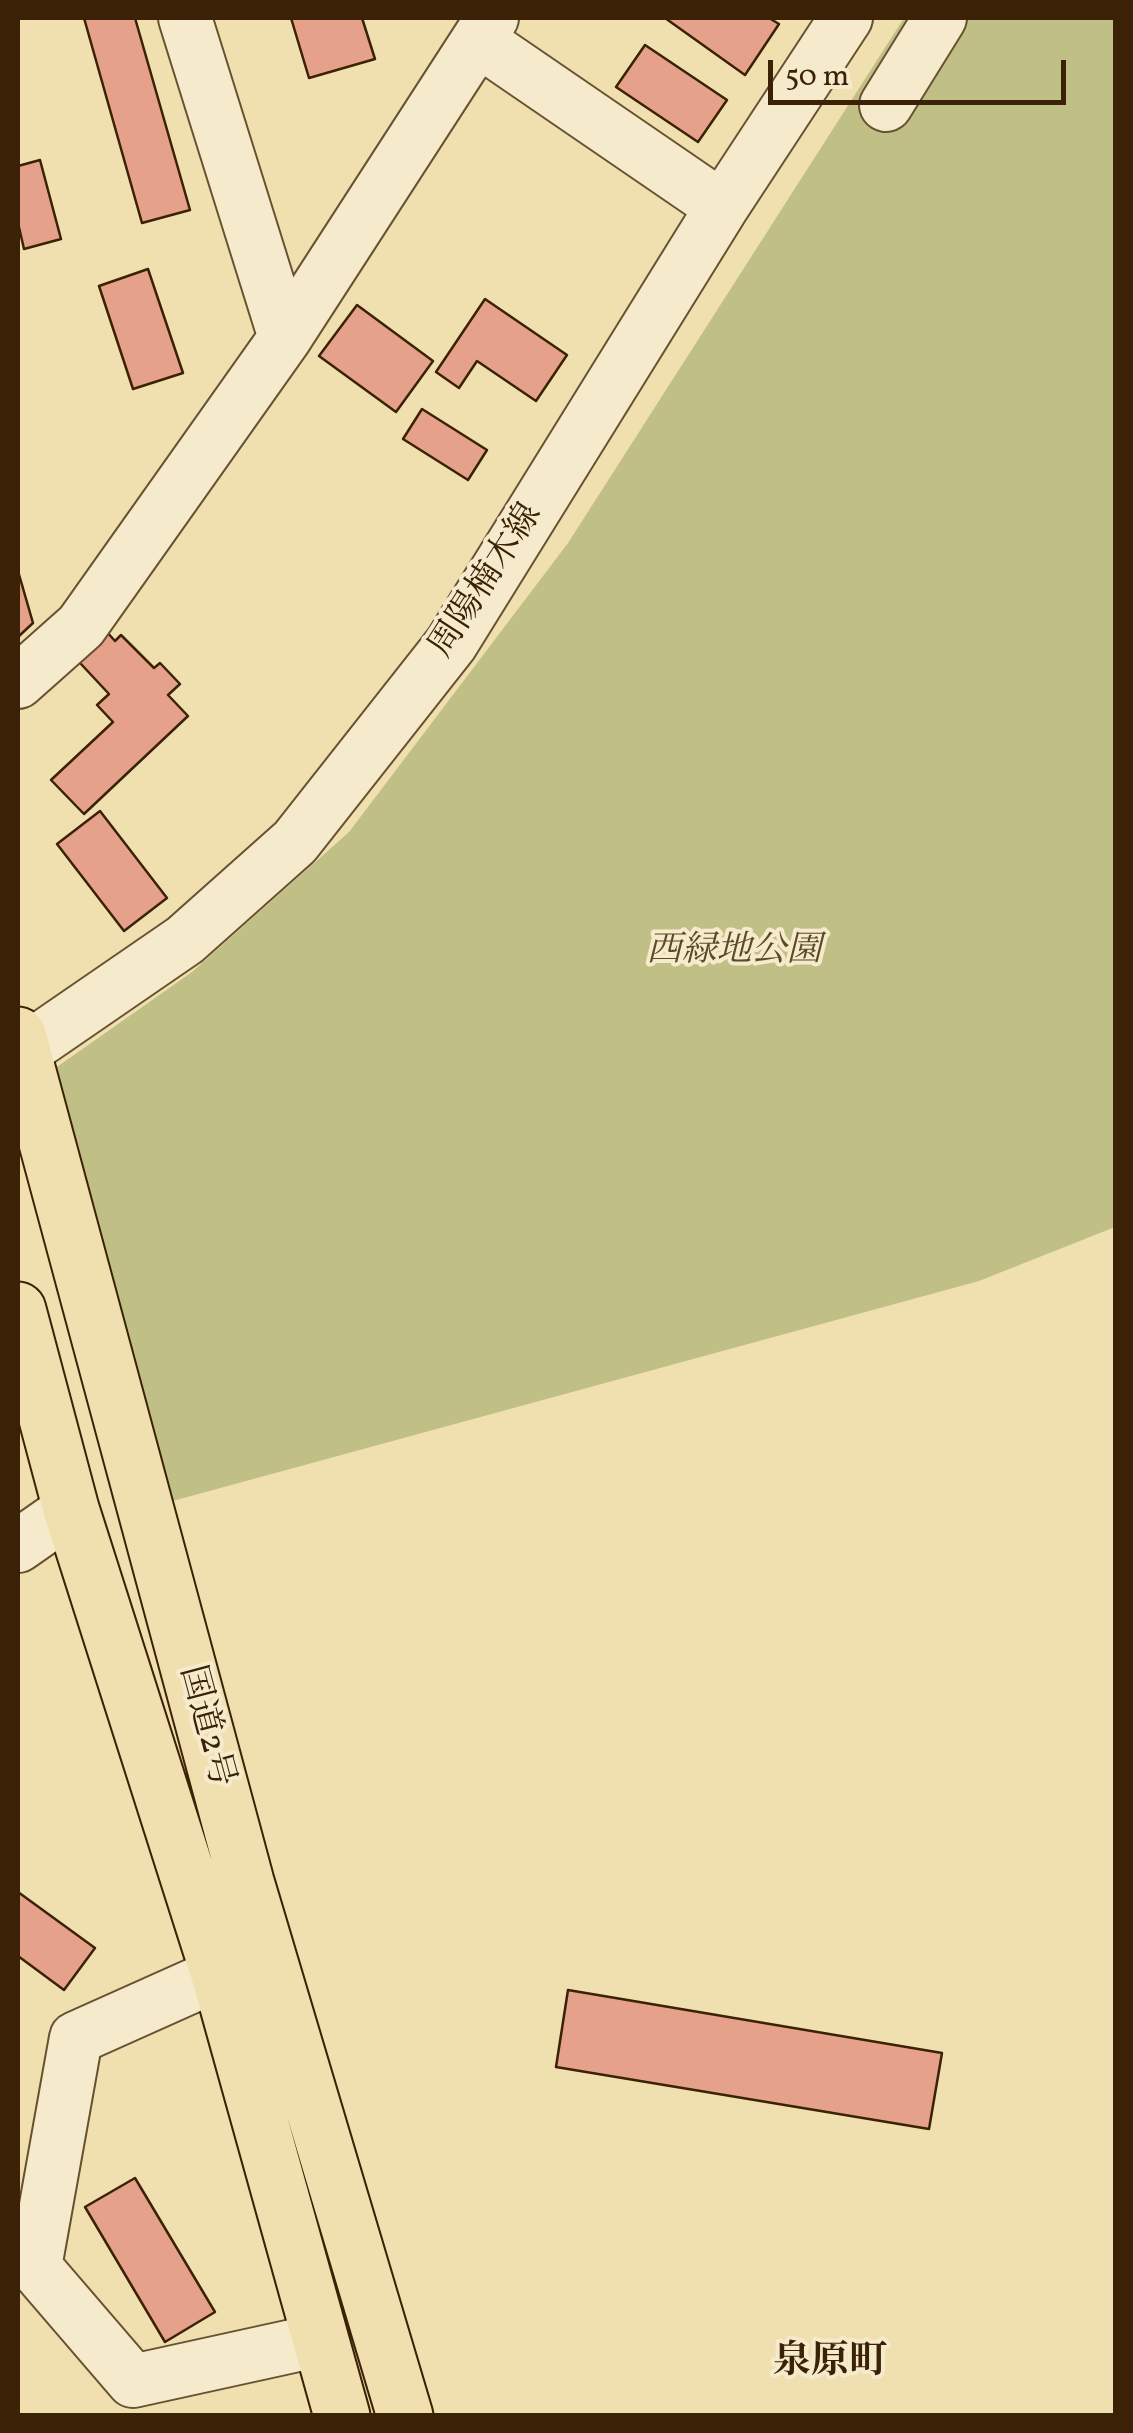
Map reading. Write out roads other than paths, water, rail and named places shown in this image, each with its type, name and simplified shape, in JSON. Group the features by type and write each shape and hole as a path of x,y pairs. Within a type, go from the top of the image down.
{"highway":[{"name":"国道2号","path":"20,1044 246,1882 406,2416"},
{"name":"国道2号","path":"18,1310 72,1509 219,1974 342,2416"}],"street":[{"path":"185,18 285,338"},
{"name":"周陽楠木線","path":"20,1044 185,940 295,842 451,644 722,207 846,18"},
{"path":"886,104 940,18"},
{"path":"18,682 81,626 285,338 485,29 722,207"},
{"path":"18,1546 72,1509"},
{"path":"219,1974 76,2038 26,2261 133,2381 320,2340"}],"district":[{"name":"泉原町","path":"830,2365"}],"park label":[{"name":"西緑地公園","path":"734,954"}]}
